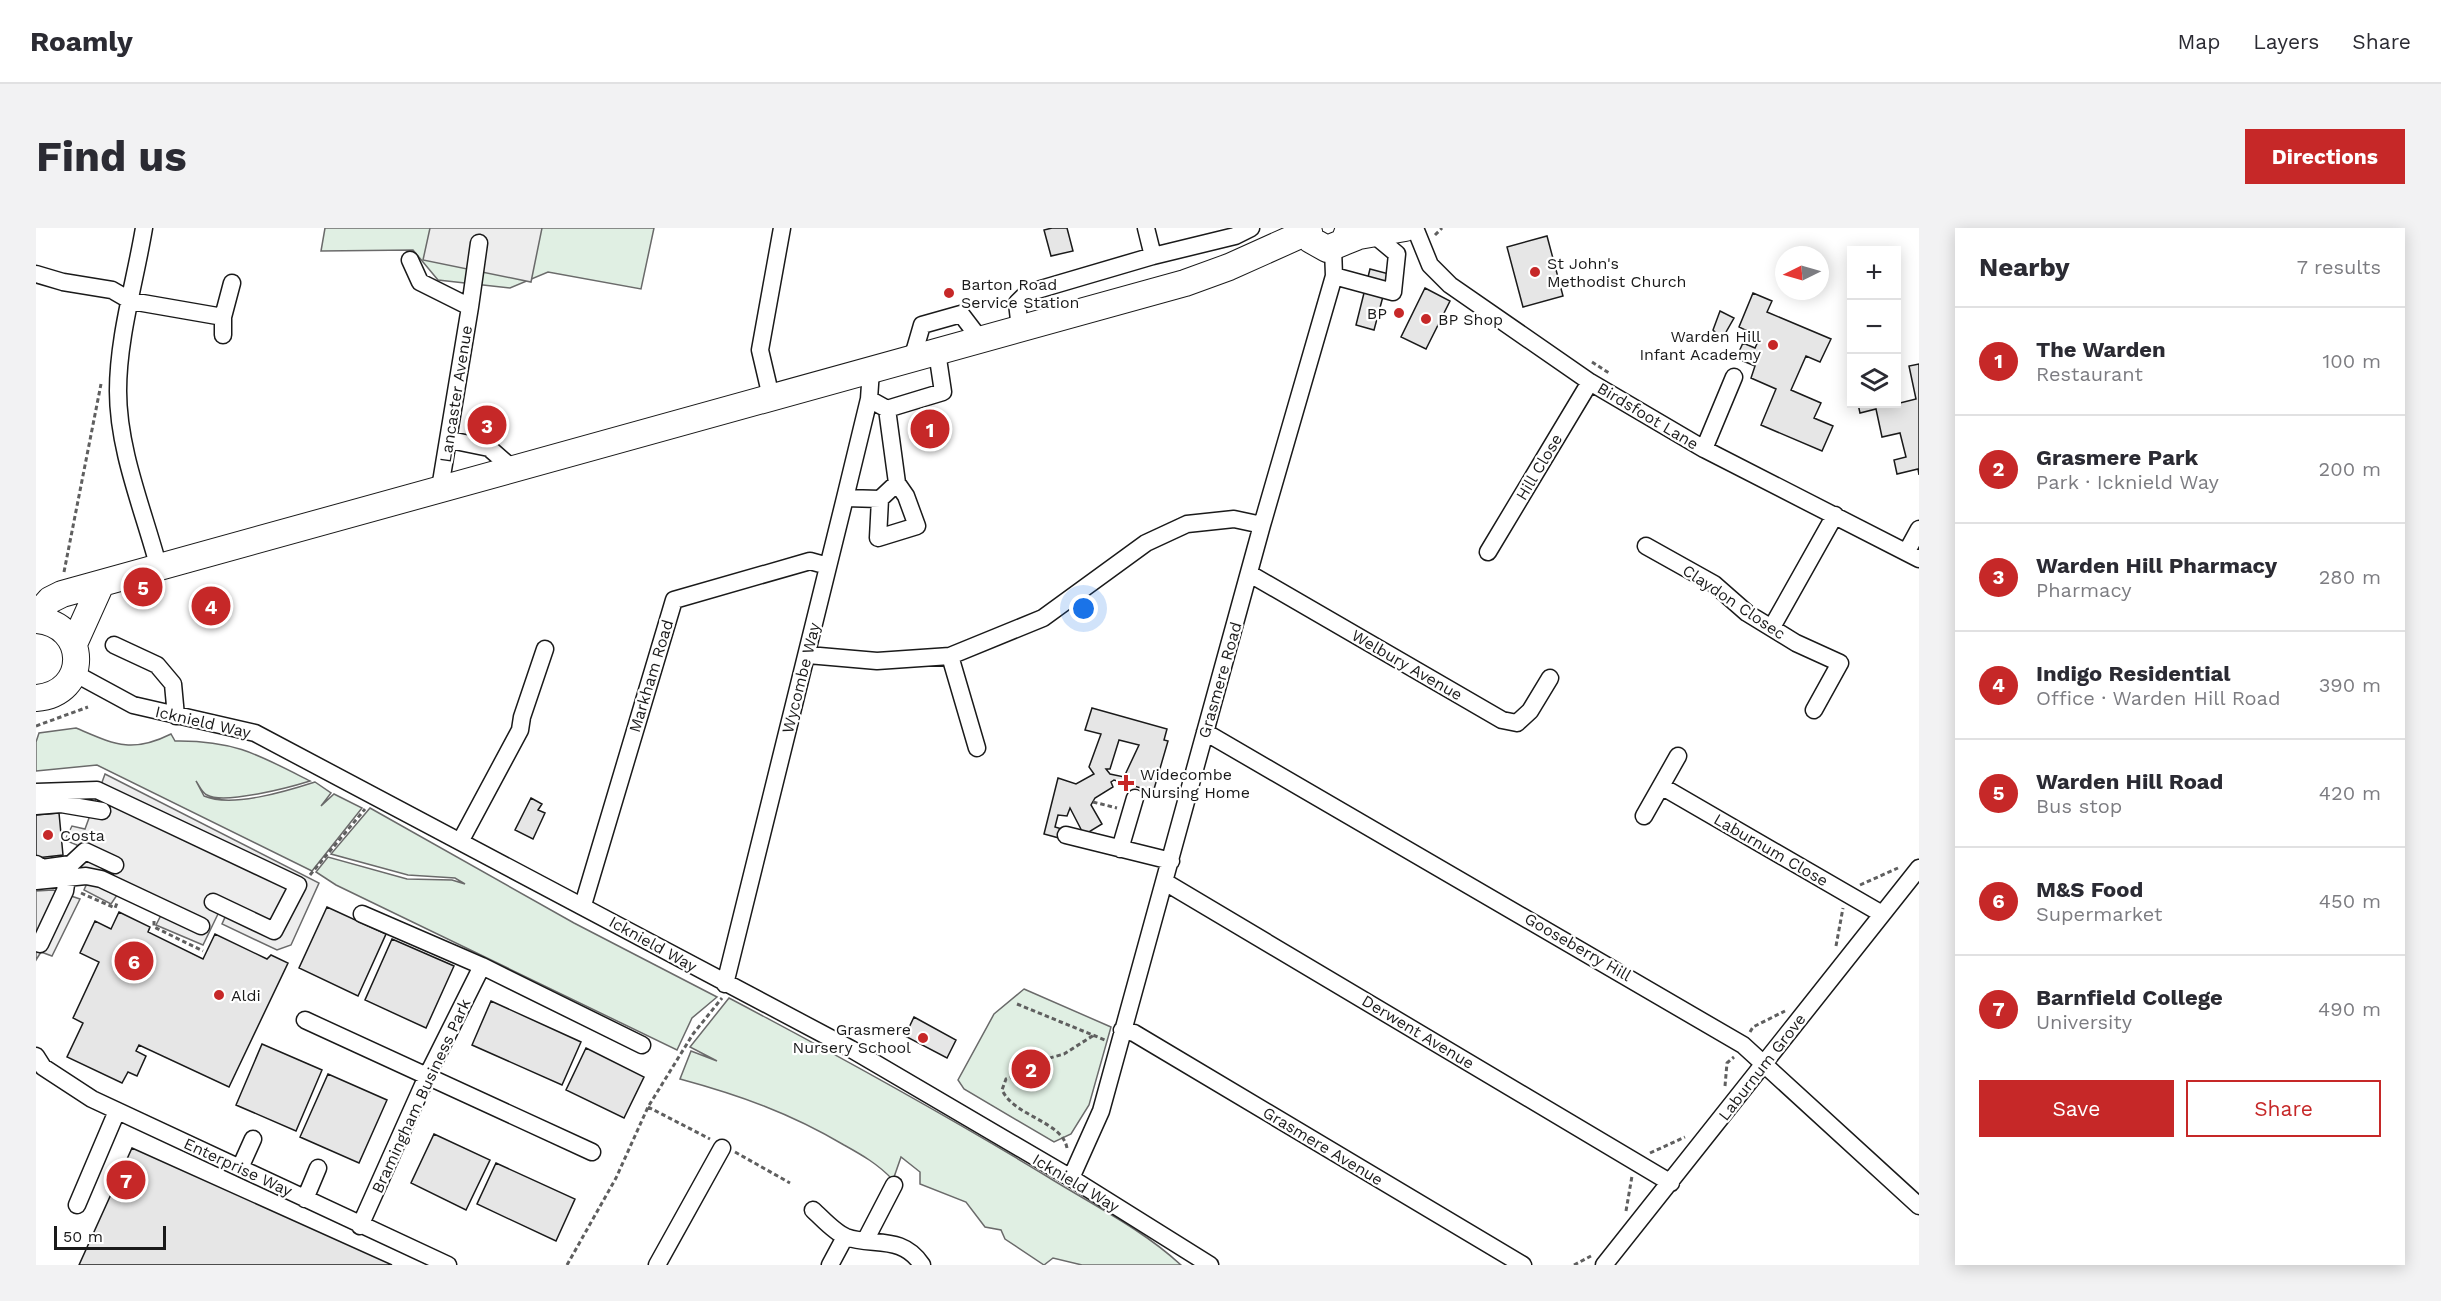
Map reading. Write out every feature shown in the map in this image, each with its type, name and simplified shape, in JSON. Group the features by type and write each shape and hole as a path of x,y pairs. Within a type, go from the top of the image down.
{"highway":[{"path":"36,698 58,692 74,674 76,654 74,644 58,625 36,618 50,600 62,594 158,565 1185,283 1229,267 1308,230 1316,244 1405,228"},
{"path":"74,644 101,584"}],"street":[{"path":"144,228 121,346 118,392 125,445 158,565"},
{"path":"771,397 760,350 782,228"},
{"path":"1146,228 1153,256"},
{"path":"1020,328 1017,303 1027,293 1153,256 1235,236 1251,228"},
{"name":"Birdsfoot Lane","path":"1415,228 1430,265 1450,285 1590,382 1704,449 1913,555"},
{"path":"1334,276 1393,292 1397,254 1373,234"},
{"name":"Grasmere Road","path":"1071,1178 1101,1111 1262,525 1334,276 1342,239"},
{"path":"470,307 479,243"},
{"name":"Lancaster Avenue","path":"410,260 420,282 470,307 450,440 440,488"},
{"path":"36,274 63,282 112,290 131,302 223,317"},
{"path":"224,335 223,317 232,283"},
{"path":"909,359 915,350 922,325 961,314 980,339"},
{"path":"869,399 887,409 943,392 936,351"},
{"name":"Wycombe Way","path":"725,984 808,655 869,399 871,370"},
{"path":"1704,449 1734,377"},
{"name":"Hill Close","path":"1488,552 1590,382"},
{"path":"887,409 897,483 906,496 917,526 878,538 880,499 897,483"},
{"path":"450,440 489,448 512,468"},
{"path":"845,498 880,499"},
{"path":"1772,627 1835,515"},
{"path":"808,655 877,661 950,656 1043,618 1146,543 1187,524 1234,519 1262,525"},
{"path":"1913,555 1919,529"},
{"name":"Claydon Closec","path":"1646,546 1714,584 1747,613 1796,643 1840,663 1814,710"},
{"name":"Markham Road","path":"582,905 674,600 810,561 828,566"},
{"name":"Welbury Avenue","path":"1250,574 1502,720 1517,723 1530,711 1550,678"},
{"path":"114,645 157,665 173,684 176,716"},
{"path":"461,840 520,730 522,717 546,649"},
{"path":"950,656 976,748"},
{"name":"Icknield Way","path":"74,674 133,705 255,733 461,840 725,984 851,1049 1071,1178 1210,1265"},
{"name":"Gooseberry Hill","path":"1205,732 1743,1044 1919,1206"},
{"path":"1644,816 1678,756"},
{"name":"Laburnum Close","path":"1660,786 1882,914"},
{"path":"36,792 97,790 298,885 274,931 213,902"},
{"path":"36,806 61,804 102,811"},
{"path":"1120,849 1133,805"},
{"path":"1066,835 1171,861"},
{"path":"36,864 42,868 71,864 85,851 115,865"},
{"name":"Laburnum Grove","path":"1604,1265 1918,869"},
{"path":"36,881 74,881 86,876 101,879 201,926"},
{"path":"40,944 65,891 74,881"},
{"name":"Derwent Avenue","path":"1165,882 1671,1183"},
{"path":"362,914 482,966 642,1045"},
{"name":"Bramingham Business Park","path":"360,1226 427,1077 482,966"},
{"path":"305,1020 592,1152"},
{"name":"Grasmere Avenue","path":"1120,1037 1134,1033 1523,1265"},
{"name":"Enterprise Way","path":"36,1056 43,1067 68,1086 117,1111 448,1265"},
{"path":"77,1205 117,1111"},
{"path":"240,1168 253,1139"},
{"path":"657,1265 722,1148"},
{"path":"305,1199 318,1168"},
{"path":"866,1239 894,1185"},
{"path":"813,1210 845,1237 886,1242 915,1255 922,1265"},
{"path":"830,1265 845,1237"}],"path":[{"path":"1434,243 1434,236 1442,228"},
{"path":"1591,362 1611,375"},
{"path":"63,581 102,380"},
{"path":"36,726 88,707"},
{"path":"298,885 309,877 376,796"},
{"path":"1093,802 1133,805"},
{"path":"1856,887 1908,864 1918,869"},
{"path":"74,881 78,891 115,908 117,902 127,907"},
{"path":"145,916 154,921 154,927 203,951"},
{"path":"567,1265 616,1178 648,1107 693,1034 723,997 725,984"},
{"path":"1748,1036 1753,1027 1801,1002 1809,1008"},
{"path":"1017,1004 1094,1035 1120,1037"},
{"path":"1079,1158 1067,1149 1065,1140 1058,1131 1020,1110 1007,1100 1002,1090 1006,1079 1032,1071 1046,1059 1064,1054 1094,1035"},
{"path":"1730,1108 1723,1103 1727,1063 1739,1051"}],"green space":[{"path":"325,228 654,228 641,289 548,272 510,288 438,280 413,250 321,251"},
{"path":"76,728 123,744 145,744 171,734 175,741 196,741 230,746 276,764 310,781 242,797 216,798 202,791 196,781 204,796 216,799 229,800 260,797 315,782 331,793 321,806 334,794 362,808 312,871 97,765 36,771 36,742 39,733"},
{"path":"370,808 574,923 717,997 692,1018 677,1050 336,885 316,872 328,857 407,879 452,880 465,884 455,878 408,875 331,854"},
{"path":"1024,989 1111,1027 1089,1105 1071,1134 1054,1142 964,1089 958,1080 994,1014"},
{"path":"729,998 890,1085 1009,1154 1117,1218 1150,1240 1181,1265 1082,1265 1053,1258 1044,1265 1005,1239 1001,1230 985,1227 966,1202 920,1184 920,1172 901,1157 893,1180 863,1156 804,1123 744,1098 680,1079 691,1051 717,1061 690,1047"}],"shaded area":[{"path":"430,228 542,228 531,282 423,260"},
{"path":"105,774 319,883 291,945 277,950 222,924 226,915 218,914 203,945 156,925 161,915 117,895 111,904 84,890 88,881 81,868 77,845 65,840 72,826 85,829"},
{"path":"53,890 80,899 52,956 41,952 36,960 36,891"}],"building":[{"path":"1067,228 1073,251 1051,256 1044,230"},
{"name":"St John's Methodist Church","path":"1547,236 1563,296 1523,307 1507,247"},
{"path":"1370,269 1389,274 1374,330 1356,325"},
{"name":"BP Shop","path":"1425,288 1450,301 1426,349 1401,337"},
{"path":"1753,293 1772,301 1767,312 1831,339 1820,362 1806,356 1791,390 1821,403 1814,418 1833,426 1822,451 1761,425 1776,389 1751,378 1755,366 1736,358 1743,343 1755,348 1760,337 1739,327"},
{"path":"1720,311 1734,318 1722,339 1713,330"},
{"path":"1919,364 1919,475 1918,469 1897,474 1894,460 1906,457 1900,433 1882,437 1876,409 1860,413 1859,408 1901,408 1901,403 1916,399 1909,366"},
{"path":"1092,708 1167,729 1164,740 1168,741 1152,796 1140,793 1141,788 1114,780 1111,782 1113,787 1095,798 1091,805 1102,824 1084,835 1070,808 1067,816 1058,815 1055,827 1062,829 1059,838 1044,834 1058,778 1076,784 1094,774 1089,767 1101,734 1085,730","holes":["1119,740 1139,745 1124,777 1110,774 1106,769 1110,769"]},
{"path":"531,798 542,804 538,810 545,813 533,839 515,830"},
{"name":"Costa","path":"59,813 63,855 36,858 36,815"},
{"path":"327,907 386,934 358,996 299,968"},
{"path":"119,912 150,927 148,932 203,959 215,934 267,959 271,955 288,963 229,1087 139,1045 136,1051 146,1056 137,1076 128,1072 122,1083 67,1057 83,1023 73,1018 99,962 80,953 95,921 111,929"},
{"path":"392,939 454,966 426,1028 365,1000"},
{"path":"491,1001 581,1042 562,1085 472,1045"},
{"path":"914,1017 956,1040 947,1058 905,1036"},
{"path":"262,1044 322,1070 296,1131 236,1105"},
{"path":"586,1048 644,1077 624,1118 566,1090"},
{"path":"328,1074 387,1100 359,1163 300,1137"},
{"path":"434,1134 490,1160 466,1210 411,1183"},
{"path":"132,1148 392,1265 79,1265"},
{"path":"496,1163 575,1199 556,1241 477,1204"}],"place":[{"name":"St John's Methodist Church","path":"1535,272"},
{"name":"Barton Road Service Station","path":"949,293"},
{"name":"BP","path":"1399,313"},
{"name":"BP Shop","path":"1426,319"},
{"name":"Warden Hill Infant Academy","path":"1773,345"},
{"name":"Warden Hill Pharmacy","path":"487,425"},
{"name":"The Warden","path":"930,429"},
{"name":"Warden Hill Road","path":"143,587"},
{"name":"Indigo Residential","path":"211,606"},
{"name":"Widecombe Nursing Home","path":"1126,783"},
{"name":"Costa","path":"48,835"},
{"name":"M&S Food","path":"134,961"},
{"name":"Aldi","path":"219,995"},
{"name":"Grasmere Nursery School","path":"923,1038"},
{"name":"Grasmere Park","path":"1031,1069"},
{"name":"Barnfield College","path":"126,1180"}]}
